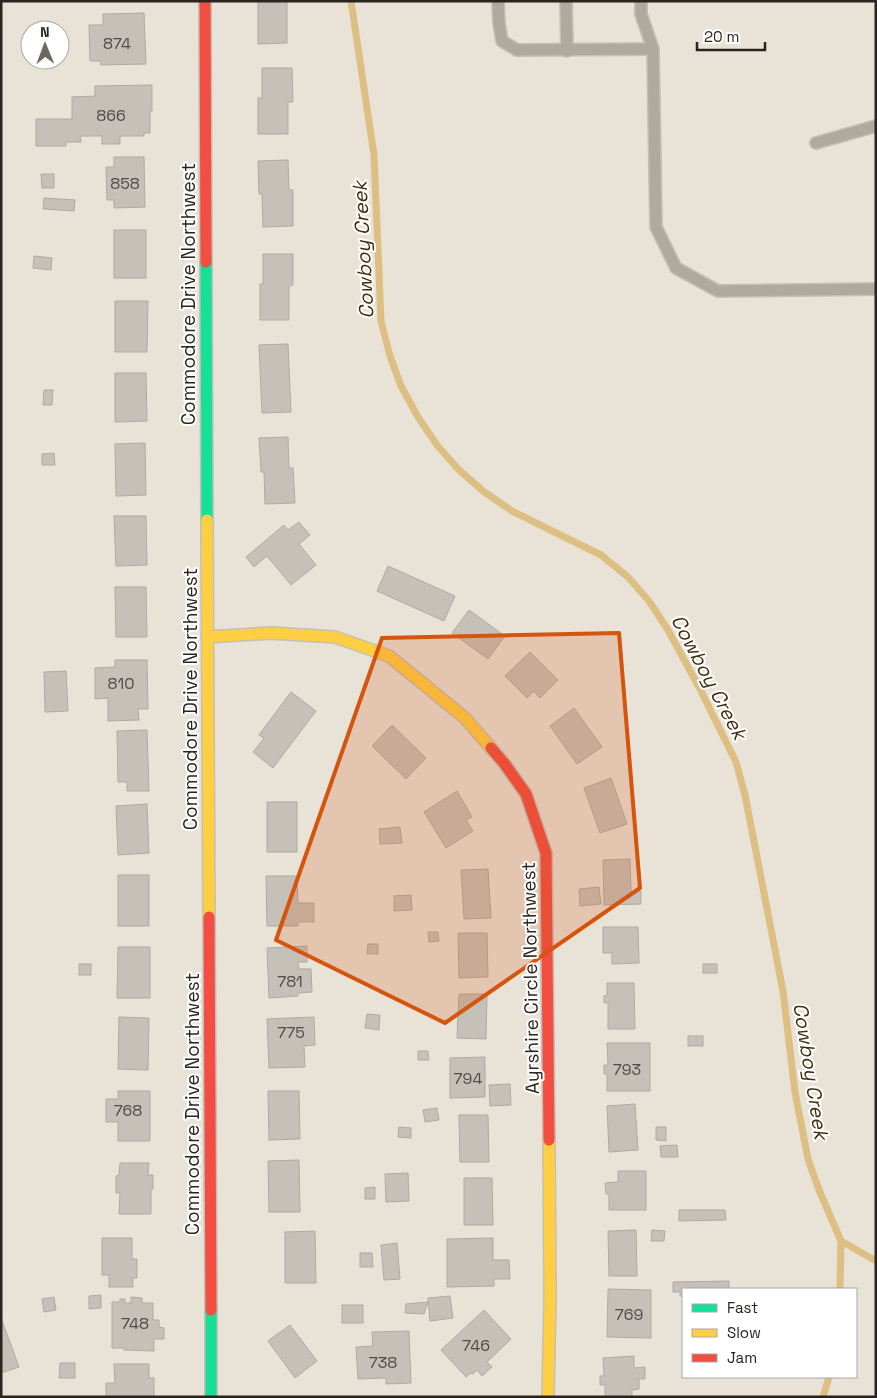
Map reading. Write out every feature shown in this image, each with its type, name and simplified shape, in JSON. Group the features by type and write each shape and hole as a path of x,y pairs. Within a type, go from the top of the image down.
{"street":[{"name":"Commodore Drive Northwest","path":"205,1 211,1397"},
{"name":"Ayrshire Circle Northwest","path":"207,637 271,633 335,637 389,656 465,718 504,763 526,794 546,853 550,1299 548,1397"}],"lane":[{"path":"498,1 502,41 517,50 653,49"},
{"path":"566,1 567,50"},
{"path":"641,1 641,14 653,49 656,227 676,268 718,292 876,290"},
{"path":"816,143 876,126"}],"highlighted area":[{"path":"619,633 640,888 445,1023 276,940 382,638"}],"building":[{"path":"258,1 287,1 287,43 258,44"},
{"path":"144,13 146,64 101,65 100,61 90,61 89,25 103,25 103,14"},
{"path":"262,68 292,68 293,102 288,102 288,134 258,134 258,98 262,98"},
{"path":"152,85 150,133 144,133 144,136 120,136 120,144 102,144 102,136 80,136 81,142 66,142 66,146 36,146 36,119 72,119 72,97 95,96 95,86"},
{"path":"114,157 144,157 145,207 114,208 114,200 107,200 106,167 114,167"},
{"path":"288,160 289,190 293,190 293,226 263,227 258,161"},
{"path":"41,174 54,174 54,188 42,188"},
{"path":"44,198 75,200 74,211 43,209"},
{"path":"114,230 146,230 146,278 114,278"},
{"path":"263,254 293,254 293,285 289,286 289,320 260,320 260,284 263,284"},
{"path":"34,256 52,258 51,270 33,268"},
{"path":"115,301 148,301 147,352 115,352"},
{"path":"288,344 291,412 262,413 259,345"},
{"path":"115,373 146,373 147,421 115,422"},
{"path":"44,390 53,390 52,405 43,405"},
{"path":"288,437 289,468 293,468 295,503 265,504 264,472 261,472 259,438"},
{"path":"145,443 146,495 116,496 115,444"},
{"path":"54,453 55,465 42,465 42,454"},
{"path":"114,516 146,516 147,565 116,566"},
{"path":"299,522 310,535 299,544 316,565 291,585 267,556 254,567 246,557 284,525 288,530"},
{"path":"388,566 455,596 444,621 377,591"},
{"path":"115,587 146,587 147,637 116,637"},
{"path":"469,610 505,636 488,659 452,633"},
{"path":"530,652 558,680 540,698 534,691 527,698 505,676"},
{"path":"115,660 147,660 148,709 138,709 139,720 108,721 108,698 95,699 95,668 115,667"},
{"path":"66,671 68,711 45,712 44,672"},
{"path":"291,692 316,711 273,768 253,752 264,738 259,735"},
{"path":"574,708 602,747 577,764 550,726"},
{"path":"392,725 426,758 406,779 372,746"},
{"path":"147,730 149,791 127,791 127,782 118,782 117,731"},
{"path":"611,778 627,824 600,833 584,788"},
{"path":"457,791 472,817 466,820 473,831 446,848 424,812"},
{"path":"267,802 297,802 297,852 267,852"},
{"path":"147,804 149,853 118,855 116,806"},
{"path":"400,827 402,843 380,844 379,829"},
{"path":"630,859 631,892 641,891 641,904 604,905 603,860"},
{"path":"488,869 491,918 464,919 461,870"},
{"path":"118,875 149,875 149,926 118,926"},
{"path":"266,876 297,876 298,903 314,903 314,922 298,922 298,926 267,926"},
{"path":"599,887 601,904 580,906 579,889"},
{"path":"411,895 412,910 394,911 394,896"},
{"path":"603,927 638,927 639,963 612,964 612,953 603,953"},
{"path":"428,932 438,932 439,941 429,942"},
{"path":"458,933 487,933 488,977 459,978"},
{"path":"368,944 378,944 378,954 367,954"},
{"path":"307,946 307,962 298,962 299,969 311,969 312,992 298,993 298,996 269,998 267,948"},
{"path":"118,947 150,947 150,998 117,998"},
{"path":"79,964 91,964 91,975 79,975"},
{"path":"703,964 717,964 717,973 703,973"},
{"path":"607,983 634,983 635,1029 608,1029 608,1003 604,1003 604,996 607,995"},
{"path":"459,994 487,994 486,1039 457,1038"},
{"path":"367,1014 380,1015 379,1030 365,1028"},
{"path":"119,1017 149,1018 148,1070 118,1069"},
{"path":"314,1017 315,1045 304,1046 305,1067 269,1068 267,1019"},
{"path":"688,1036 703,1036 703,1046 688,1046"},
{"path":"607,1043 650,1043 650,1091 607,1091 607,1074 604,1074 604,1065 608,1065"},
{"path":"418,1051 428,1051 429,1060 418,1060"},
{"path":"485,1057 485,1097 450,1098 450,1058"},
{"path":"510,1084 511,1105 490,1106 489,1085"},
{"path":"118,1091 150,1091 150,1141 118,1141 118,1122 106,1122 106,1099 118,1099"},
{"path":"268,1091 299,1091 300,1139 269,1140"},
{"path":"635,1104 638,1150 609,1152 607,1106"},
{"path":"437,1108 439,1120 425,1122 423,1110"},
{"path":"459,1115 488,1115 489,1162 460,1162"},
{"path":"399,1127 411,1128 411,1138 398,1137"},
{"path":"656,1127 666,1127 666,1141 656,1140"},
{"path":"677,1145 678,1157 661,1157 660,1146"},
{"path":"299,1160 300,1212 269,1212 268,1161"},
{"path":"120,1163 149,1163 148,1175 153,1175 151,1214 119,1214 120,1193 116,1193 116,1176 119,1175"},
{"path":"618,1171 646,1171 646,1210 609,1210 609,1194 606,1194 605,1183 618,1182"},
{"path":"408,1173 409,1201 386,1202 385,1174"},
{"path":"464,1178 492,1178 493,1225 464,1225"},
{"path":"375,1187 375,1199 365,1199 365,1188"},
{"path":"679,1210 725,1210 726,1220 679,1221"},
{"path":"636,1230 637,1276 609,1276 608,1231"},
{"path":"652,1230 665,1231 664,1241 651,1241"},
{"path":"315,1231 316,1283 285,1283 285,1232"},
{"path":"102,1238 132,1238 132,1259 137,1259 137,1278 133,1278 133,1287 109,1287 109,1275 102,1275"},
{"path":"493,1238 493,1260 509,1260 510,1279 494,1279 494,1286 447,1287 447,1239"},
{"path":"397,1243 400,1279 384,1280 381,1245"},
{"path":"360,1253 372,1253 373,1267 360,1267"},
{"path":"729,1281 729,1288 682,1288 682,1296 680,1296 680,1292 673,1292 673,1282"},
{"path":"608,1289 651,1290 651,1338 607,1337"},
{"path":"101,1295 101,1308 89,1309 89,1296"},
{"path":"450,1296 453,1318 430,1321 428,1298"},
{"path":"54,1297 56,1310 44,1312 42,1299"},
{"path":"131,1297 142,1298 142,1303 153,1303 153,1320 159,1320 159,1327 164,1328 164,1339 154,1339 154,1351 112,1348 112,1302 120,1302 120,1299 125,1299 125,1303 131,1303"},
{"path":"428,1302 424,1314 405,1313 406,1304"},
{"path":"342,1305 363,1305 363,1323 342,1323"},
{"path":"484,1310 511,1339 487,1362 492,1367 482,1376 477,1370 466,1377 441,1350"},
{"path":"1,1318 19,1367 1,1373"},
{"path":"290,1325 317,1361 295,1378 268,1341"},
{"path":"409,1331 411,1383 386,1384 386,1378 358,1379 356,1347 373,1346 372,1332"},
{"path":"634,1356 634,1368 645,1367 645,1379 639,1379 639,1389 632,1390 632,1397 605,1397 605,1385 600,1385 600,1376 604,1376 603,1358"},
{"path":"60,1363 75,1363 75,1378 59,1378"},
{"path":"114,1364 149,1364 149,1378 154,1378 154,1397 106,1397 106,1383 115,1383"}],"waterway":[{"name":"Cowboy Creek","path":"351,1 374,155 381,321 390,356 401,386 418,417 437,445 458,469 483,491 512,511 601,555 628,577 649,601 668,630 736,762 745,795 783,991 795,1092 808,1159 841,1241 840,1288"},
{"path":"841,1241 876,1261"},
{"path":"823,1397 829,1378"}],"traffic: fast":[{"path":"206,262 207,520"},
{"path":"211,1310 211,1397"}],"traffic: slow":[{"path":"207,520 209,917"},
{"path":"207,637 271,633 335,637 389,656 465,718 491,748"},
{"path":"548,1397 550,1299 549,1140"}],"traffic: jam":[{"path":"205,1 206,262"},
{"path":"491,748 526,794 546,853 549,1140"},
{"path":"209,917 211,1310"}]}
